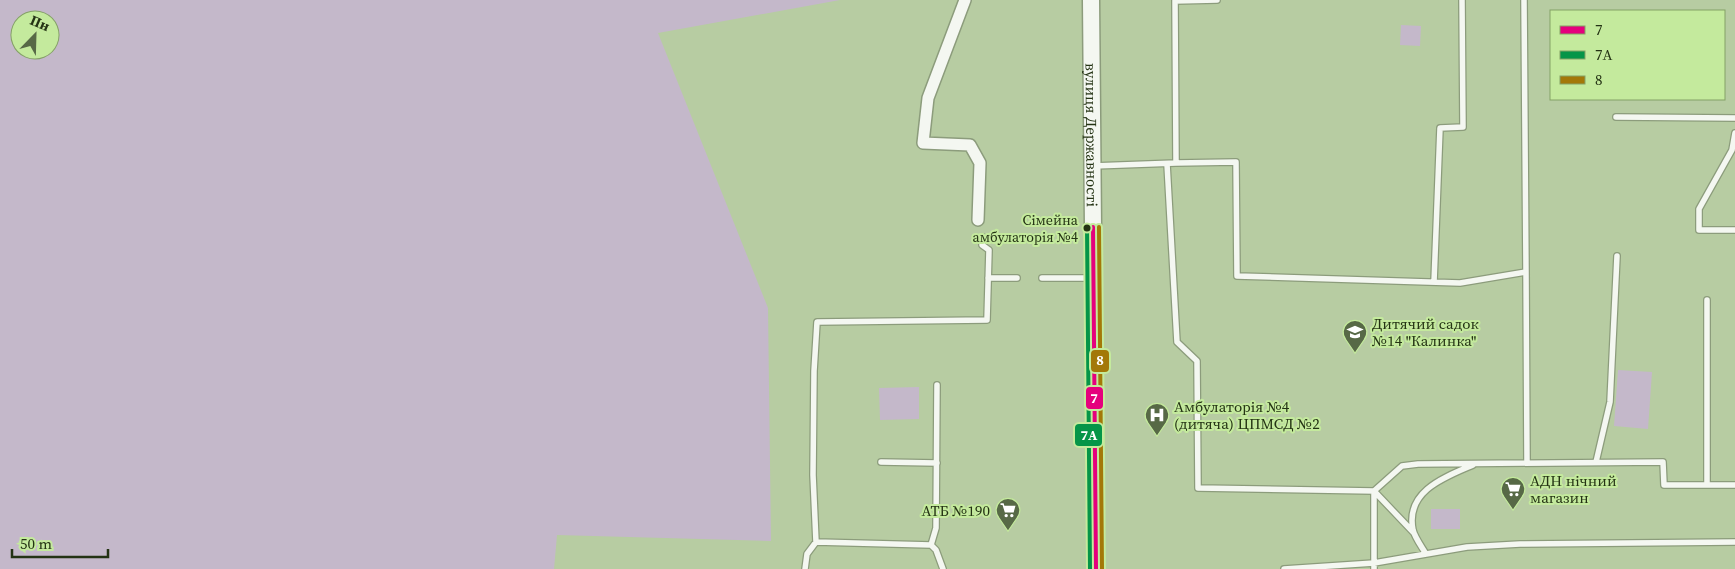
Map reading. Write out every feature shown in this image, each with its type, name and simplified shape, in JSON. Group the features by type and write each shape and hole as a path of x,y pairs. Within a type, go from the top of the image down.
{"street":[{"path":"965,0 928,98 923,143 970,145 980,162 978,220"},
{"name":"вулиця Державності","path":"1091,0 1096,569"}],"lane":[{"path":"1176,163 1175,1 1217,0"},
{"path":"1434,282 1440,128 1463,127 1462,0"},
{"path":"1524,0 1526,462"},
{"path":"1616,117 1735,118"},
{"path":"1735,133 1732,150 1699,209 1699,230 1735,230"},
{"path":"1092,166 1236,162 1237,276 1460,283 1526,272"},
{"path":"1166,164 1177,342 1197,361 1198,488 1374,491 1402,466 1526,462 1663,462 1664,485 1735,485"},
{"path":"805,569 807,554 816,542 813,475 817,322 987,320 989,250 982,245 983,237"},
{"path":"1596,462 1610,402 1617,256"},
{"path":"988,278 1017,278"},
{"path":"1042,278 1093,278"},
{"path":"1707,300 1707,485"},
{"path":"931,545 936,528 937,385"},
{"path":"881,462 937,463"},
{"path":"1414,533 1412,517 1418,500 1428,487 1439,479 1477,463"},
{"path":"1374,491 1414,533 1426,554"},
{"path":"1374,491 1374,566"},
{"path":"816,542 931,545 936,550 943,569"},
{"path":"1284,569 1374,566 1467,547 1520,544 1735,542"}],"shaded area":[{"path":"0,0 840,0 658,33 768,308 771,541 557,535 554,569 0,569"},
{"path":"1401,25 1421,26 1420,46 1400,45"},
{"path":"1618,370 1652,372 1648,429 1614,426"},
{"path":"919,387 919,419 880,420 879,388"},
{"path":"1431,509 1460,509 1460,529 1431,529"}],"transit line":[{"name":"7А","path":"1087,227 1090,569"},
{"name":"7","path":"1093,227 1096,569"},
{"name":"8","path":"1099,227 1102,569"}],"place":[{"name":"Сімейна амбулаторія №4","path":"1087,228"},
{"name":"Дитячий садок №14 \"Калинка\"","path":"1355,353"},
{"name":"Амбулаторія №4 (дитяча) ЦПМСД №2","path":"1157,436"},
{"name":"АДН нічний магазин","path":"1513,510"},
{"name":"АТБ №190","path":"1008,531"}]}
